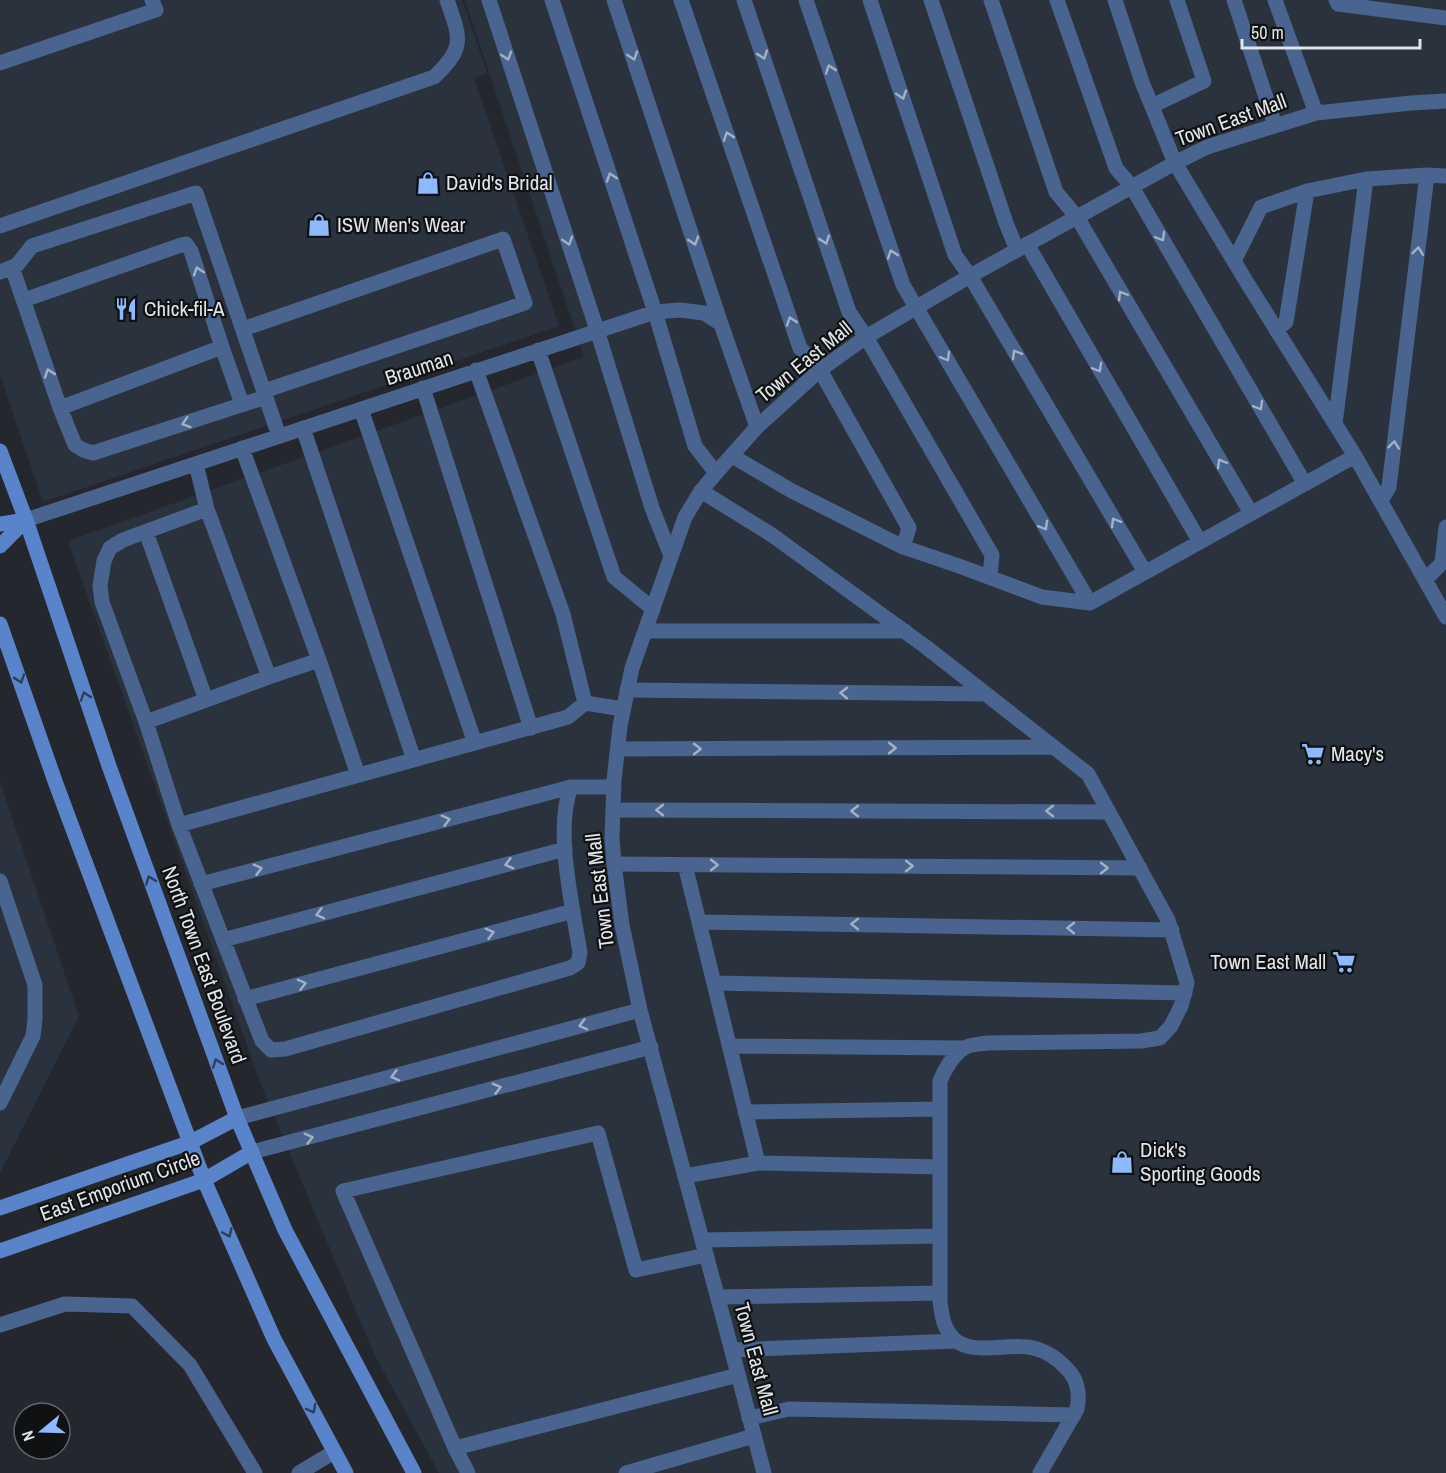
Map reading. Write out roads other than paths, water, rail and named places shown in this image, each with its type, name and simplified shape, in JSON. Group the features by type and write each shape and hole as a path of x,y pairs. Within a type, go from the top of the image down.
{"main road":[{"name":"North Town East Boulevard","path":"0,451 26,520 109,766 237,1118 285,1230 414,1473"},
{"path":"0,524 26,520"},
{"path":"0,546 26,520"},
{"path":"0,624 60,794 204,1180 274,1340 346,1473"},
{"name":"East Emporium Circle","path":"0,1208 190,1142 237,1118"},
{"name":"East Emporium Circle","path":"0,1251 204,1180 252,1152"}],"street":[{"path":"0,63 156,10 152,0"},
{"path":"0,226 434,77 453,56 458,44 458,33 447,0"},
{"path":"489,0 597,330 652,508 671,556"},
{"path":"552,0 656,312 695,446 716,473"},
{"path":"614,0 757,427"},
{"path":"681,0 800,348 820,370 909,528 903,547"},
{"path":"744,0 849,312 866,337 992,555 990,577"},
{"path":"806,0 903,285 1090,603"},
{"path":"870,0 955,255 970,276 1145,572"},
{"path":"931,0 1006,223 1200,542"},
{"path":"991,0 1056,192 1077,217 1251,513"},
{"path":"1057,0 1116,168 1132,187 1305,484"},
{"path":"1115,0 1142,82 1175,163 1355,456 1446,617"},
{"path":"1152,106 1204,81 1177,0"},
{"path":"1234,0 1275,125"},
{"path":"1275,0 1316,113"},
{"path":"1337,2 1446,18"},
{"name":"Town East Mall","path":"764,1473 640,1010 622,925 614,864 612,838 614,787 627,690 632,668 685,517 701,491 757,427 820,370 866,337 916,307 1175,163 1207,147 1316,113 1446,101"},
{"path":"1381,501 1389,487 1427,175"},
{"path":"1234,261 1261,207 1306,191 1366,179 1446,176"},
{"path":"1335,424 1366,179"},
{"path":"1276,330 1286,322 1306,191"},
{"path":"243,329 503,238 525,303 265,394 242,404 93,453 75,445 60,408 24,300 6,269 17,265 32,246 196,193 243,329 265,394 279,436"},
{"path":"24,300 186,244 191,250 242,404"},
{"name":"Brauman","path":"26,520 656,312 680,310 704,313 721,324"},
{"path":"60,408 222,347"},
{"path":"538,350 614,576 653,609"},
{"path":"476,370 563,614 585,703"},
{"path":"423,388 531,728"},
{"path":"361,409 475,743"},
{"path":"303,428 414,760"},
{"path":"242,448 358,775"},
{"path":"732,456 792,491 903,547 1042,597 1090,603 1355,456"},
{"path":"196,464 207,509 269,677"},
{"path":"701,491 772,535 986,694 1088,774 1168,920 1187,983 1181,1006 1171,1026 1160,1038 1141,1041 988,1042 963,1048 729,1046"},
{"path":"207,509 123,540 110,548 104,561 100,586 102,602 146,722 179,825 262,1041 271,1050 285,1049 570,969 578,963 580,953 564,833 568,794 571,787"},
{"path":"1425,580 1442,563 1446,527"},
{"path":"146,532 206,700"},
{"path":"645,632 904,632"},
{"path":"146,722 319,660"},
{"path":"627,690 986,694"},
{"path":"179,825 568,717 585,703 623,710"},
{"path":"618,749 1054,747"},
{"path":"201,884 571,787 614,787"},
{"path":"613,810 1109,812"},
{"path":"223,940 565,849"},
{"path":"614,864 1140,868"},
{"path":"685,864 758,1163"},
{"path":"0,881 35,985 35,1008 33,1036 0,1102"},
{"path":"245,999 573,911"},
{"path":"699,921 1172,930"},
{"path":"714,983 1185,993"},
{"path":"237,1118 640,1010"},
{"path":"252,1152 651,1047"},
{"path":"963,1048 946,1067 940,1081 940,1293 944,1324 957,1341 967,1346 1033,1348 1058,1359 1073,1375 1080,1398 1077,1409 1040,1473"},
{"path":"745,1112 940,1109"},
{"path":"468,1473 343,1191 598,1133 636,1270 704,1247 940,1236"},
{"path":"685,1176 758,1163 940,1167"},
{"path":"718,1297 940,1293"},
{"path":"0,1325 65,1304 132,1306 190,1365 255,1473"},
{"path":"732,1350 957,1341"},
{"path":"455,1448 738,1375"},
{"path":"749,1418 789,1409 1074,1415"},
{"path":"626,1473 754,1436"},
{"path":"299,1473 334,1452"}],"place":[{"name":"David's Bridal","path":"428,183"},
{"name":"ISW Men's Wear","path":"319,225"},
{"name":"Chick-fil-A","path":"126,309"},
{"name":"Macy's","path":"1313,754"},
{"name":"Town East Mall","path":"1344,962"},
{"name":"Dick's Sporting Goods","path":"1122,1162"}]}
